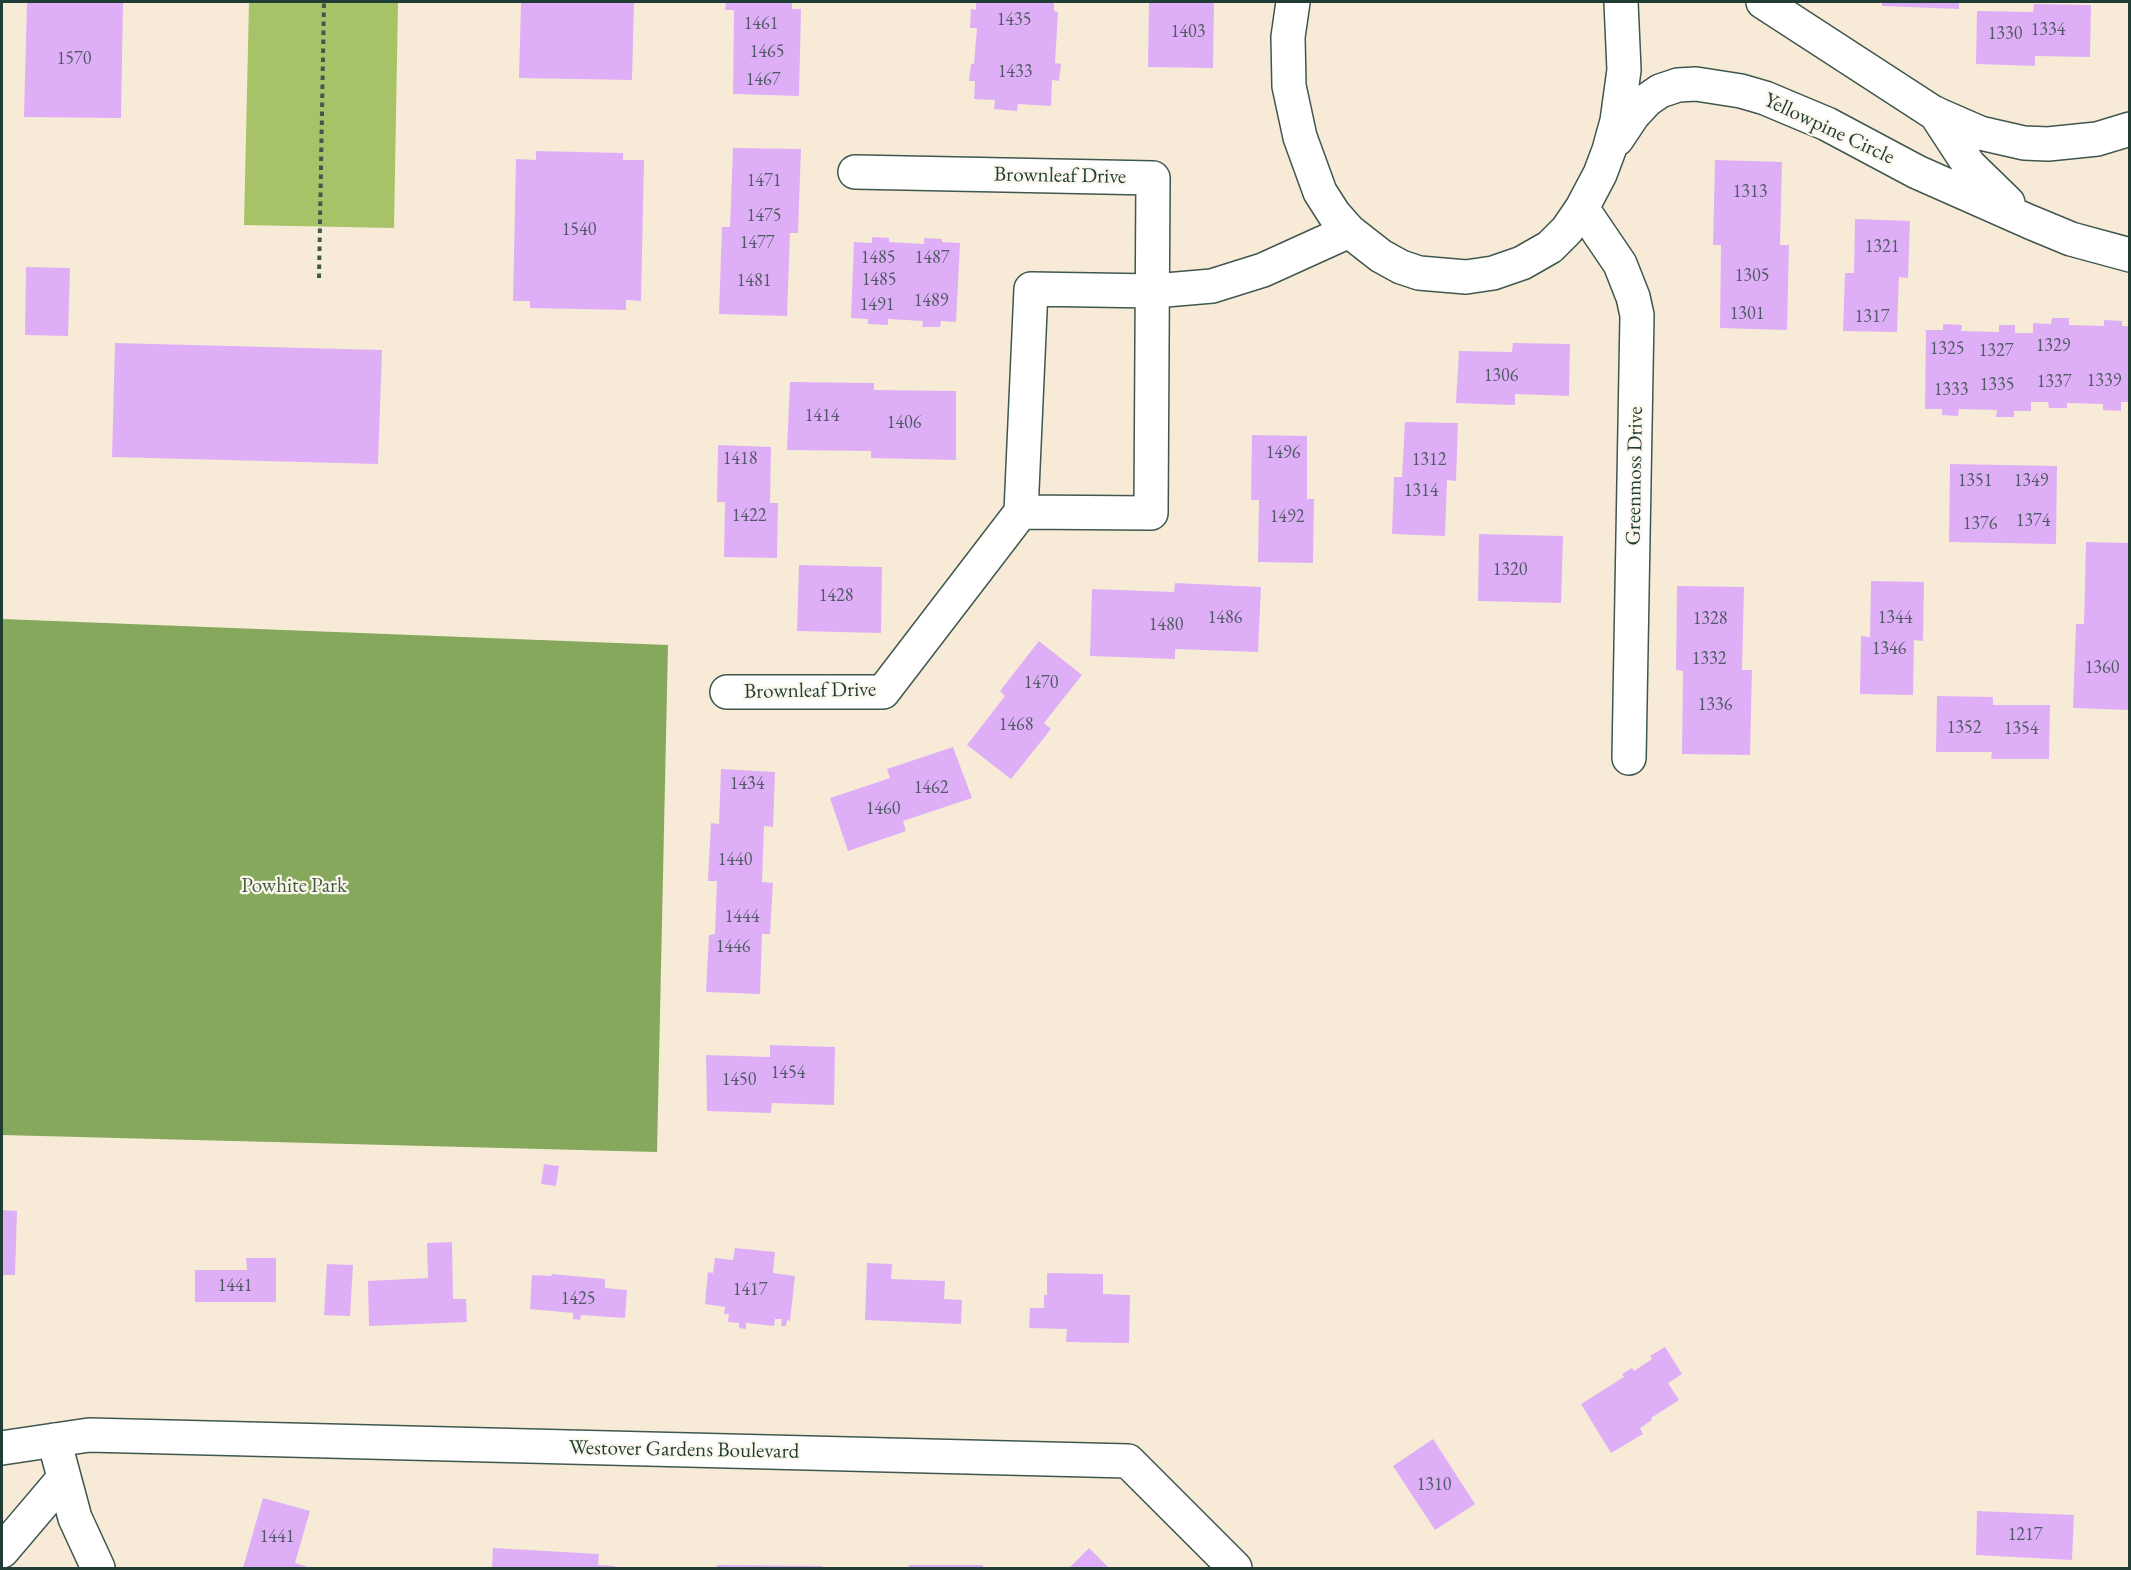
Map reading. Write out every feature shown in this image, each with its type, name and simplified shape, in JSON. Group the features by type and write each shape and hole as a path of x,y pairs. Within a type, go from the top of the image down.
{"street":[{"name":"Yellowpine Circle","path":"1293,2 1287,62 1289,86 1293,113 1309,166 1320,192 1334,214 1349,231 1381,256 1401,267 1419,273 1466,277 1493,273 1522,263 1550,247 1567,230 1582,208 1600,174 1617,121 1624,70 1621,2"},
{"name":"Yellowpine Circle","path":"1763,2 1934,113 1980,133 2024,142 2075,143 2130,129"},
{"name":"Yellowpine Circle","path":"1609,150 1633,116 1647,100 1660,91 1696,84 1716,86 1787,106 1827,124 1917,172 2030,222 2071,239 2130,255"},
{"name":"Yellowpine Circle","path":"1934,113 1969,165 1985,183 2030,222"},
{"name":"Brownleaf Drive","path":"727,692 883,692 1021,512 1151,513 1153,178 855,172"},
{"name":"Greenmoss Drive","path":"1582,208 1620,264 1627,279 1637,315 1629,758"},
{"path":"1021,512 1031,289 1154,291 1212,286 1285,261 1349,231"},
{"name":"Westover Gardens Boulevard","path":"2,1448 89,1435 1128,1461 1235,1569"},
{"path":"54,1440 75,1518 98,1569"},
{"path":"2,1551 64,1478"}],"path":[{"path":"319,278 324,2"}],"green space":[{"path":"249,2 398,2 394,228 244,225"},
{"name":"Powhite Park","path":"2,619 668,645 657,1152 2,1135"}],"building":[{"path":"27,2 123,2 121,118 24,117"},
{"path":"521,2 634,2 632,80 519,78"},
{"path":"726,2 792,2 792,9 801,9 799,96 733,94 734,10 725,10"},
{"path":"976,2 1054,2 1054,11 1058,12 1055,63 1061,64 1059,81 1052,80 1051,106 1018,104 1017,111 994,109 995,100 974,99 975,81 969,81 971,64 974,64 977,28 970,28 971,9 976,10"},
{"path":"1149,2 1214,2 1213,68 1148,67"},
{"path":"1882,2 1959,2 1959,9 1882,6"},
{"path":"2034,4 2091,5 2090,57 2035,56 2035,66 1976,64 1977,11 2033,12"},
{"path":"733,148 801,149 798,233 790,233 787,316 719,314 722,227 730,227"},
{"path":"536,151 623,153 623,160 644,160 641,301 626,300 626,310 530,308 530,301 513,301 516,159 536,160"},
{"path":"1715,160 1782,162 1780,245 1789,245 1787,330 1720,328 1721,245 1713,245"},
{"path":"1855,219 1910,221 1908,278 1899,277 1897,332 1843,331 1845,273 1854,273"},
{"path":"872,237 889,238 889,242 924,244 924,238 960,243 956,322 941,321 940,327 922,327 923,321 888,319 888,325 868,324 868,319 851,318 854,242 872,243"},
{"path":"26,267 70,268 68,336 25,335"},
{"path":"2052,318 2069,318 2069,325 2104,326 2104,320 2122,321 2122,326 2130,326 2130,402 2121,402 2121,411 2103,410 2103,404 2067,403 2067,408 2049,408 2048,402 2031,402 2031,411 2014,411 2014,417 1996,417 1997,410 1959,409 1958,416 1942,415 1942,409 1925,409 1926,330 1943,330 1943,324 1962,325 1961,331 1999,332 1999,325 2015,325 2015,333 2033,333 2033,323 2051,324"},
{"path":"115,343 382,350 378,464 112,457"},
{"path":"1513,343 1570,344 1569,396 1515,394 1515,405 1456,403 1459,351 1512,352"},
{"path":"790,382 874,383 874,390 956,391 956,460 871,458 871,451 787,450"},
{"path":"1405,422 1458,423 1456,481 1447,480 1445,536 1392,534 1394,477 1402,477"},
{"path":"1252,435 1307,436 1307,499 1314,499 1313,563 1258,562 1259,500 1251,500"},
{"path":"718,445 771,447 770,503 778,503 777,558 724,557 725,502 717,502"},
{"path":"1950,464 2057,466 2056,544 1949,542"},
{"path":"1479,534 1563,536 1561,603 1478,601"},
{"path":"2086,542 2130,543 2130,710 2073,708 2076,624 2084,624"},
{"path":"799,565 882,567 881,633 797,631"},
{"path":"1871,581 1924,582 1923,641 1914,640 1913,695 1860,694 1861,636 1870,637"},
{"path":"1175,583 1261,587 1258,652 1175,649 1175,659 1090,656 1092,589 1174,592"},
{"path":"1677,586 1744,587 1742,670 1752,670 1750,755 1682,754 1683,671 1676,670"},
{"path":"1039,641 1082,675 1044,723 1051,729 1011,779 967,745 1005,696 1000,691"},
{"path":"1937,696 1993,697 1993,705 2050,705 2049,759 1991,759 1992,752 1936,752"},
{"path":"953,747 972,798 903,821 906,831 848,851 830,798 890,778 887,769"},
{"path":"721,769 775,772 773,827 764,826 762,882 773,883 770,934 762,934 760,994 706,992 709,935 715,934 717,881 708,881 711,823 719,824"},
{"path":"770,1045 835,1047 834,1105 772,1103 771,1113 707,1111 706,1055 770,1057"},
{"path":"544,1164 559,1166 556,1186 541,1184"},
{"path":"2,1210 17,1211 15,1275 2,1275"},
{"path":"452,1242 453,1299 466,1299 467,1322 369,1326 368,1281 428,1278 427,1243"},
{"path":"735,1248 775,1252 773,1273 795,1276 790,1321 787,1320 786,1326 781,1326 782,1319 775,1319 774,1326 746,1323 746,1329 739,1328 739,1323 728,1322 729,1314 724,1314 725,1307 705,1304 708,1272 713,1273 715,1258 733,1260"},
{"path":"246,1258 276,1258 276,1302 195,1302 195,1270 247,1270"},
{"path":"867,1263 892,1264 891,1279 945,1281 944,1299 962,1300 961,1324 865,1320"},
{"path":"327,1264 353,1265 350,1316 324,1315"},
{"path":"1047,1273 1103,1274 1103,1294 1130,1295 1129,1343 1066,1342 1067,1329 1029,1328 1030,1308 1044,1308 1044,1295 1047,1295"},
{"path":"552,1274 605,1279 605,1288 627,1290 625,1318 581,1315 580,1320 573,1319 573,1313 530,1309 532,1275 551,1276"},
{"path":"1665,1347 1682,1374 1668,1383 1679,1400 1640,1428 1643,1434 1611,1453 1581,1404 1624,1377 1622,1374 1632,1368 1634,1371 1652,1359 1650,1356"},
{"path":"1433,1439 1475,1504 1435,1530 1393,1466"},
{"path":"263,1498 310,1511 295,1563 311,1568 243,1568"},
{"path":"1977,1511 2074,1515 2072,1560 1976,1555"},
{"path":"493,1548 599,1554 598,1565 615,1566 615,1568 492,1568"},
{"path":"1089,1548 1109,1568 1069,1568"},
{"path":"717,1565 822,1566 822,1568 717,1568"},
{"path":"909,1565 983,1565 983,1568 909,1568"}]}
